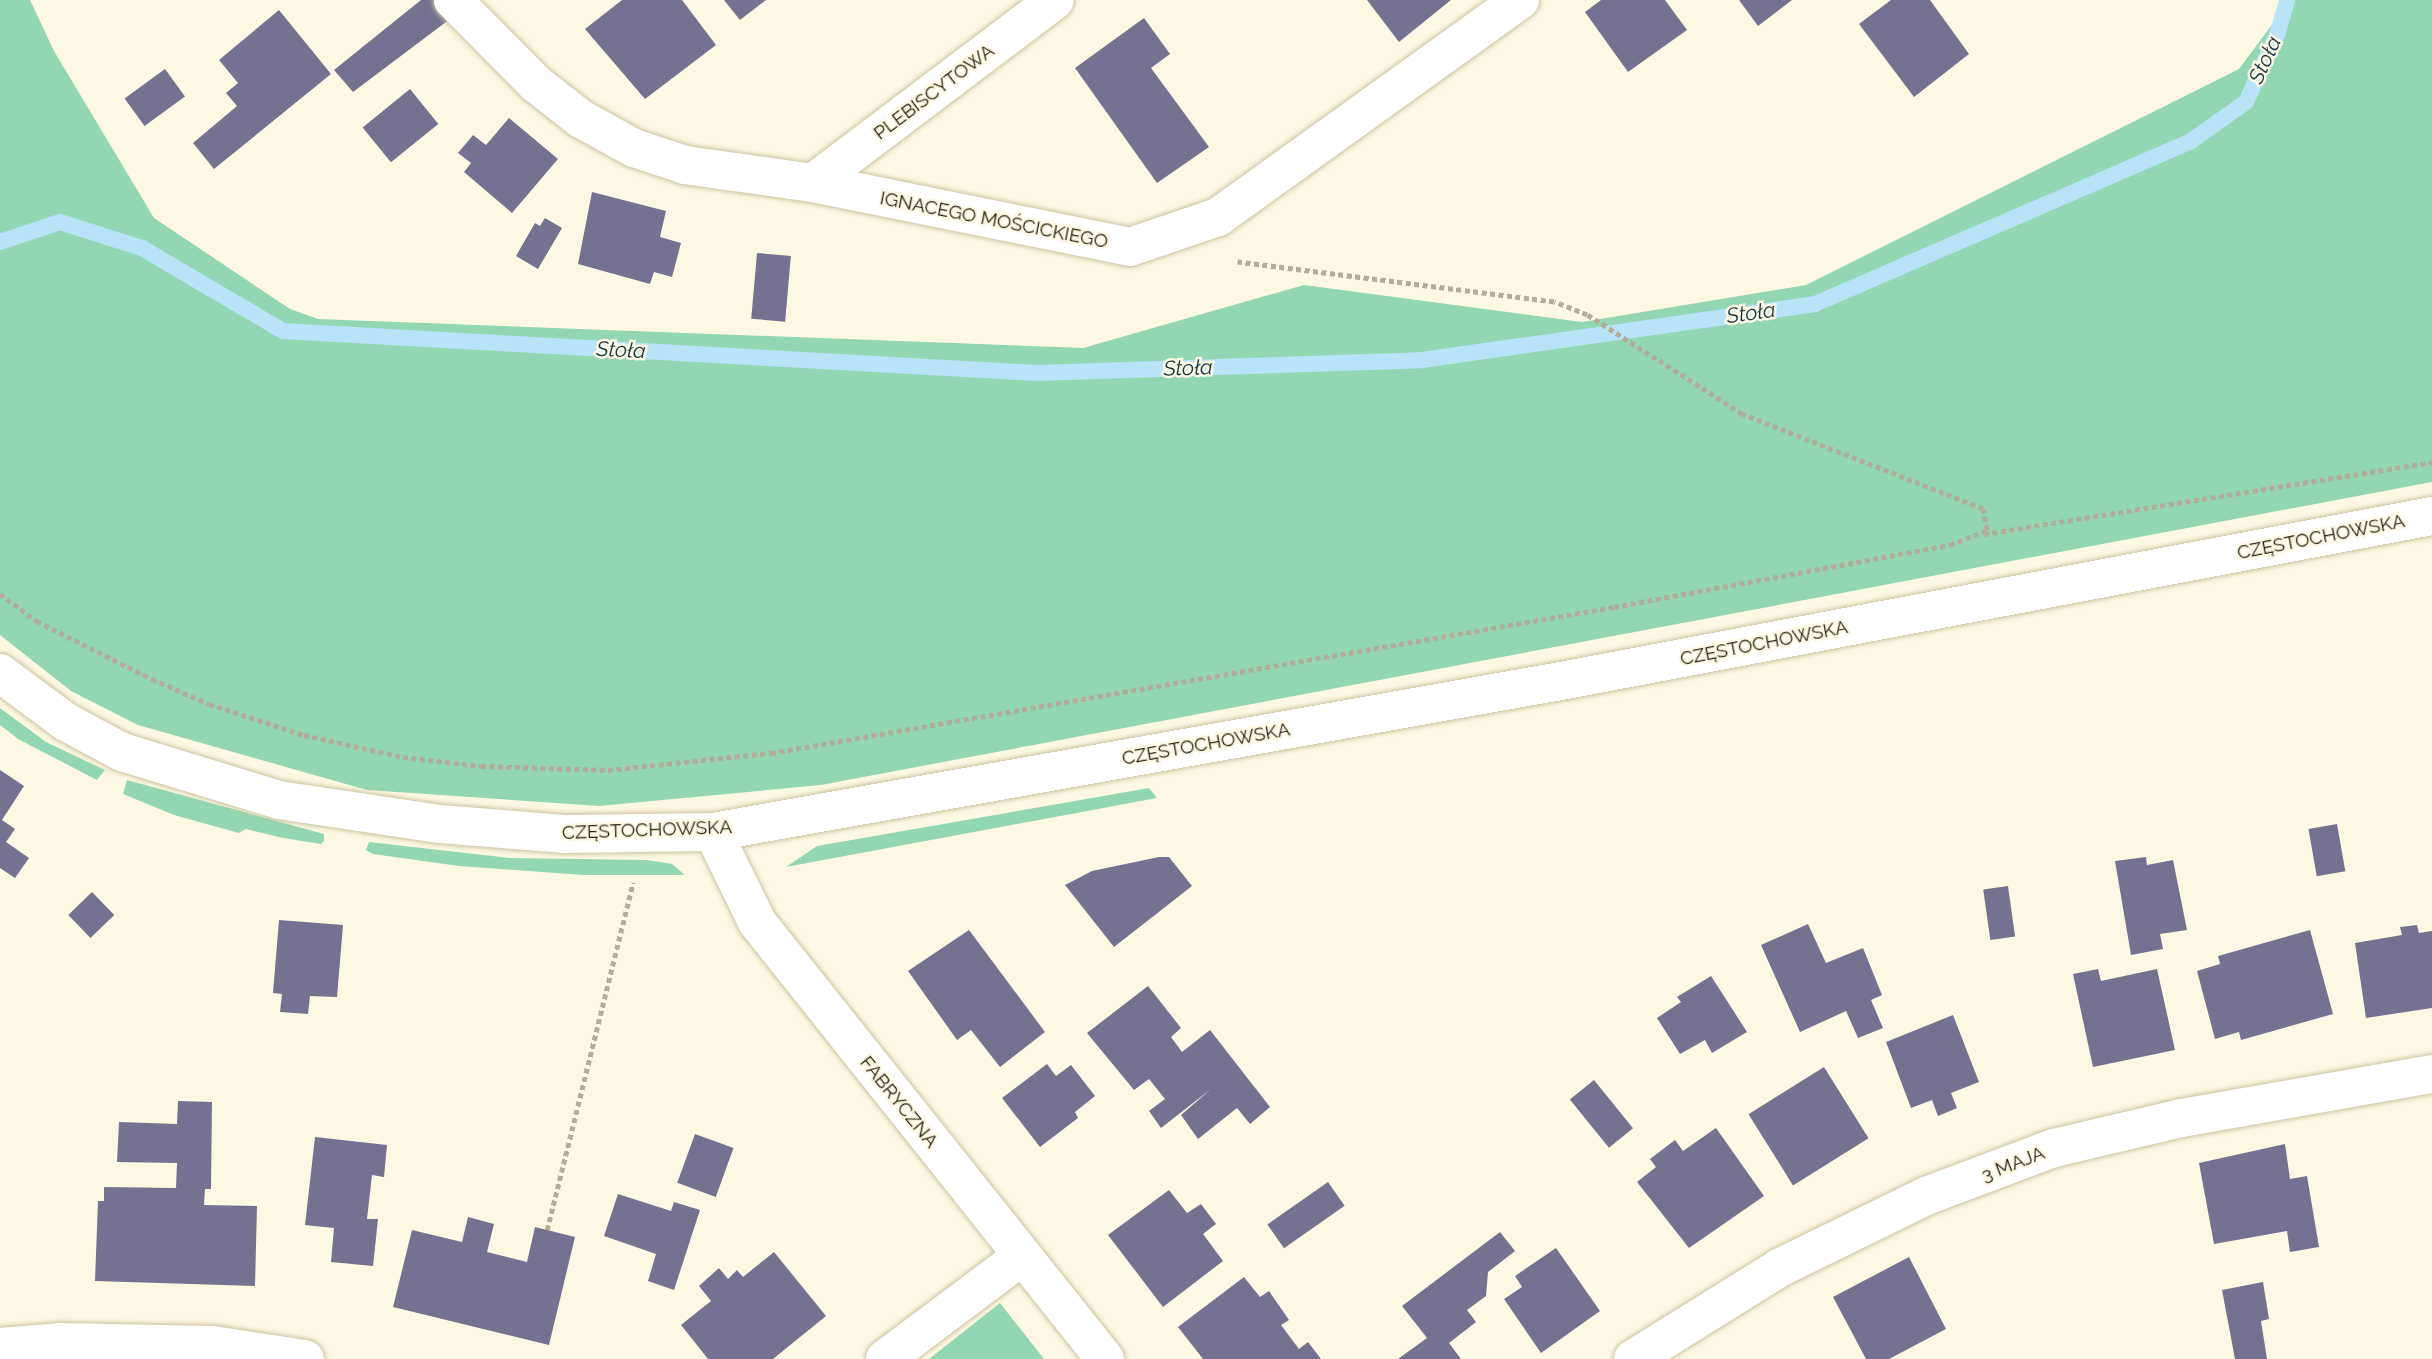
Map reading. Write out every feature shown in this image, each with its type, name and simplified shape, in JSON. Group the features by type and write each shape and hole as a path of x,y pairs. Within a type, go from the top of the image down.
{"street":[{"name":"IGNACEGO MOŚCICKIEGO","path":"453,0 535,83 581,119 634,148 685,164 813,183 1130,247 1218,217 1520,0"},
{"name":"PLEBISCYTOWA","path":"813,183 1055,0"},
{"name":"CZĘSTOCHOWSKA","path":"0,673 66,722 122,752 279,800 440,824 565,834 713,832 1561,681 2432,516"},
{"name":"FABRYCZNA","path":"713,832 757,922 1105,1359"},
{"name":"3 MAJA","path":"1633,1359 1779,1268 1926,1196 2054,1148 2182,1118 2432,1074"},
{"path":"885,1359 1022,1256"},
{"path":"0,1347 61,1342 213,1345 305,1359"}],"path":[{"path":"0,593 37,621 152,679 209,704 304,735 403,757 566,772 643,769 771,752 1614,607 1950,545 1987,530 1983,509 1742,414 1587,315 1521,296 1234,262"},
{"path":"1966,537 2432,462"},
{"path":"547,1230 634,882"}],"green space":[{"path":"0,0 30,0 54,51 154,218 290,309 318,319 1083,348 1304,285 1582,322 1806,285 2239,69 2277,18 2280,0 2432,0 2432,482 821,785 599,806 367,790 138,725 71,691 0,635"},
{"path":"0,708 46,742 105,770 97,780 18,739 0,725"},
{"path":"127,780 324,834 324,841 321,844 246,829 239,833 174,815 123,794"},
{"path":"1149,788 1157,798 786,867 817,846"},
{"path":"369,842 510,858 647,860 672,864 685,875 583,875 459,866 373,854 366,850"},
{"path":"1000,1303 1044,1359 929,1359"}],"building":[{"path":"421,0 435,0 450,19 353,92 334,70"},
{"path":"622,0 682,0 716,45 645,99 585,29"},
{"path":"724,0 766,0 740,20"},
{"path":"1367,0 1451,0 1399,42"},
{"path":"1601,0 1665,0 1687,30 1628,72 1585,12"},
{"path":"1739,0 1792,0 1758,26"},
{"path":"1891,0 1930,0 1969,54 1914,97 1859,24"},
{"path":"279,10 331,74 214,169 193,143 237,106 226,93 238,83 219,60"},
{"path":"1144,18 1170,54 1151,68 1209,147 1157,183 1075,68"},
{"path":"165,69 185,97 145,126 125,98"},
{"path":"410,89 438,124 391,162 363,127"},
{"path":"509,118 558,159 512,213 464,172 471,163 458,153 473,135 486,145"},
{"path":"592,192 666,211 660,237 681,243 672,277 654,272 650,284 578,264"},
{"path":"545,218 562,228 538,269 516,256 535,223 540,226"},
{"path":"757,253 791,256 785,322 751,319"},
{"path":"0,770 24,786 2,820 15,829 6,842 29,858 15,878 0,868"},
{"path":"2337,824 2345,871 2317,876 2308,829"},
{"path":"1169,857 1192,886 1114,947 1065,885 1092,871"},
{"path":"2146,857 2147,865 2173,860 2187,930 2160,934 2163,949 2131,955 2115,861"},
{"path":"2008,886 2015,937 1990,940 1983,889"},
{"path":"92,892 114,915 90,938 68,915"},
{"path":"279,920 343,925 337,997 310,996 308,1014 280,1012 282,994 273,993"},
{"path":"1808,924 1826,963 1863,948 1882,995 1871,1000 1883,1028 1858,1038 1846,1011 1800,1032 1761,945"},
{"path":"2417,925 2419,933 2432,931 2432,1008 2366,1018 2355,943 2402,935 2400,927"},
{"path":"969,930 1045,1032 1000,1067 971,1030 957,1040 908,971"},
{"path":"2310,930 2333,1014 2241,1040 2239,1032 2215,1039 2197,971 2220,964 2218,956"},
{"path":"2098,969 2101,981 2157,969 2175,1050 2093,1067 2073,974"},
{"path":"1711,976 1747,1032 1712,1053 1705,1040 1680,1054 1657,1018 1681,1002 1677,997"},
{"path":"1148,986 1181,1028 1171,1037 1182,1052 1210,1030 1270,1107 1250,1124 1237,1108 1198,1139 1181,1115 1211,1089 1161,1128 1149,1111 1165,1099 1149,1079 1134,1090 1087,1033"},
{"path":"1953,1015 1979,1082 1951,1093 1957,1108 1938,1116 1932,1100 1911,1108 1886,1042"},
{"path":"1047,1064 1056,1076 1071,1065 1095,1096 1075,1112 1078,1118 1040,1147 1002,1098"},
{"path":"1824,1067 1869,1138 1793,1185 1749,1114"},
{"path":"1594,1080 1633,1128 1609,1148 1570,1100"},
{"path":"178,1101 212,1102 211,1189 205,1189 204,1205 257,1206 255,1286 95,1281 98,1201 104,1201 104,1187 176,1188 177,1163 117,1162 119,1122 177,1124"},
{"path":"1716,1128 1764,1196 1689,1248 1637,1182 1656,1167 1650,1159 1675,1140 1683,1151"},
{"path":"695,1134 734,1148 716,1197 677,1183"},
{"path":"315,1137 387,1145 384,1177 372,1175 367,1219 378,1219 373,1266 331,1262 334,1228 305,1225"},
{"path":"2285,1144 2290,1179 2307,1176 2319,1247 2290,1252 2287,1231 2214,1244 2199,1163"},
{"path":"1328,1182 1345,1206 1284,1248 1267,1224"},
{"path":"1169,1190 1187,1213 1201,1204 1216,1224 1203,1234 1223,1261 1163,1307 1108,1235"},
{"path":"618,1194 671,1211 674,1202 700,1210 674,1290 648,1281 656,1254 604,1236"},
{"path":"468,1217 494,1224 487,1252 527,1262 535,1227 575,1237 549,1345 393,1307 412,1230 462,1242"},
{"path":"1500,1232 1515,1251 1488,1272 1486,1296 1467,1310 1476,1322 1449,1343 1461,1359 1398,1359 1427,1338 1402,1306"},
{"path":"1556,1248 1600,1311 1541,1353 1504,1299 1522,1287 1515,1276"},
{"path":"774,1252 826,1316 773,1359 708,1359 681,1325 711,1301 699,1286 719,1268 728,1279 737,1270 743,1277"},
{"path":"1909,1257 1946,1329 1889,1359 1866,1359 1833,1297"},
{"path":"1244,1277 1260,1297 1269,1291 1289,1320 1281,1325 1299,1349 1308,1342 1321,1359 1203,1359 1178,1327"},
{"path":"2263,1282 2269,1319 2261,1321 2267,1359 2235,1359 2222,1290"}],"waterway":[{"name":"Stoła","path":"0,242 60,222 142,248 283,331 1037,373 1422,360 1815,304 2191,141 2246,102 2278,32 2287,0"}]}
